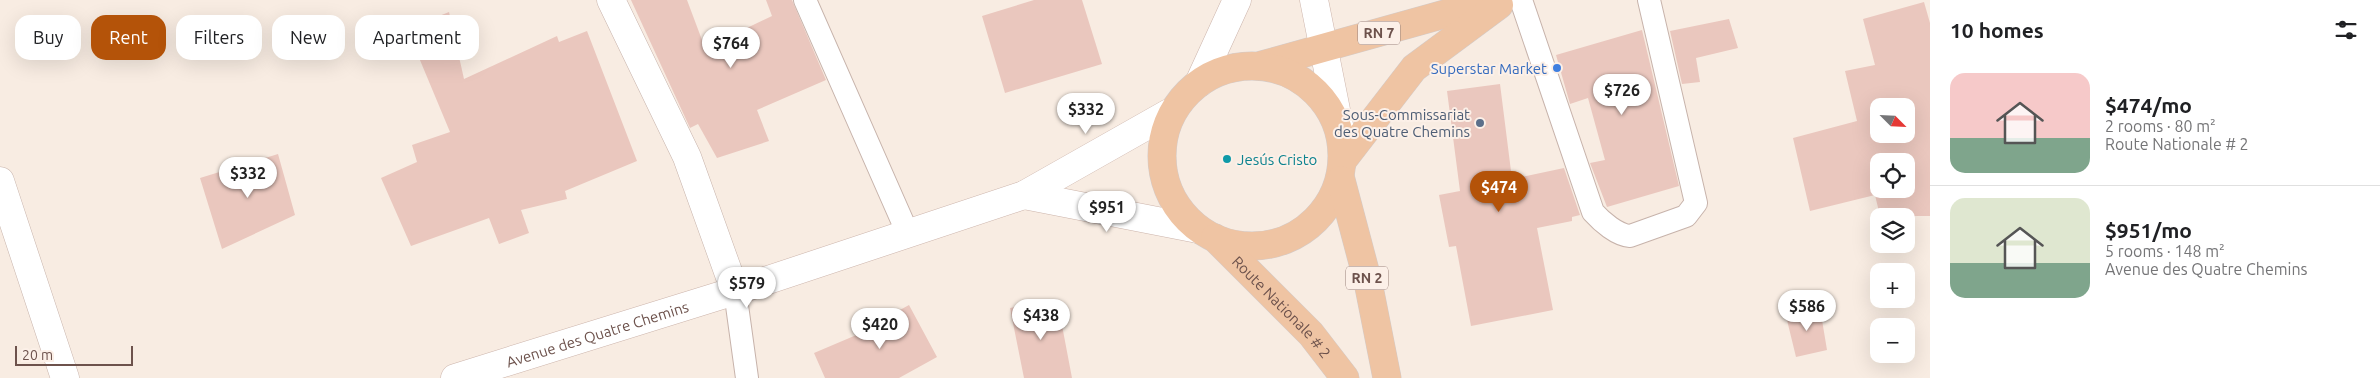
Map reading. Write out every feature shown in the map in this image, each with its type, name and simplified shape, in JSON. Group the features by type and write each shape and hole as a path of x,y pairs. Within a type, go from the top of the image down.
{"main road":[{"path":"611,0 687,158 735,291"},
{"path":"1199,84 1237,0"},
{"path":"1207,234 1236,245 1258,246 1280,242 1300,232 1326,209 1335,196 1342,158 1325,48 1314,0"},
{"name":"RN 7","path":"1262,66 1495,0"},
{"path":"1342,158 1414,68 1505,0"},
{"path":"1169,113 1182,98 1199,84 1229,69 1262,66 1298,78 1312,89 1324,103 1342,158"},
{"name":"Avenue des Quatre Chemins","path":"455,378 735,291 1024,195 1169,113"},
{"name":"Route Nationale # 2","path":"1169,113 1162,136 1162,160 1165,180 1173,198 1184,215 1207,234 1311,334 1345,378"},
{"name":"RN 2","path":"1342,158 1387,378"},
{"path":"0,181 65,378"},
{"name":"Avenue des Quatre Chemins","path":"1024,195 1207,234"}],"lane":[{"path":"805,0 908,234"},
{"path":"1521,0 1593,212 1617,230 1630,236 1686,216 1696,203 1649,0"},
{"path":"735,291 747,378"}],"building":[{"path":"631,0 687,0 705,48 772,16 766,0 792,0 826,80 757,110 769,141 717,158 698,124 690,128"},
{"path":"1034,0 1082,0 1102,64 1005,93 982,16"},
{"path":"1924,2 1930,23 1930,216 1915,216 1915,208 1878,208 1876,198 1915,198 1915,153 1870,153 1870,196 1810,211 1793,138 1857,121 1845,71 1875,65 1863,19"},
{"path":"1729,19 1738,48 1696,58 1700,82 1682,84 1670,31"},
{"path":"1642,30 1679,186 1607,207 1590,163 1605,160 1588,98 1570,104 1556,55"},
{"path":"587,31 637,161 565,191 567,199 521,210 529,233 499,244 489,218 411,246 381,178 417,162 412,145 450,132 420,60 460,60 464,79 557,36 559,42"},
{"path":"1500,84 1512,179 1564,168 1580,215 1572,217 1572,221 1537,228 1553,310 1471,326 1456,246 1449,247 1439,195 1460,191 1447,91"},
{"path":"278,154 295,215 222,249 200,178"},
{"path":"1057,299 1072,378 1024,378 1010,308"},
{"path":"909,305 937,357 899,378 825,378 814,353 880,325 878,322"},
{"path":"1820,308 1827,350 1796,357 1786,316"}],"place":[{"name":"Superstar Market","path":"1557,68"},
{"name":"Sous-Commissariat des Quatre Chemins","path":"1480,123"},
{"name":"Jesús Cristo","path":"1227,159"}]}
